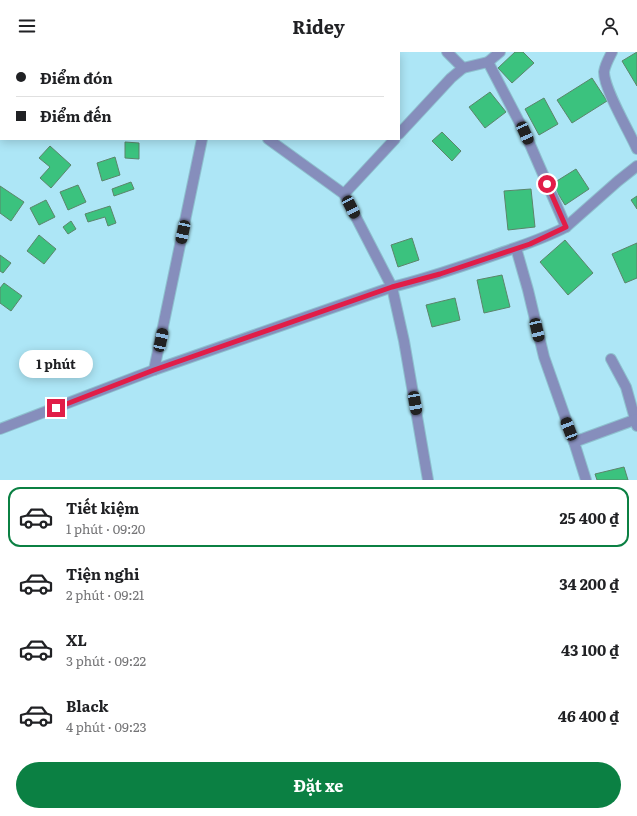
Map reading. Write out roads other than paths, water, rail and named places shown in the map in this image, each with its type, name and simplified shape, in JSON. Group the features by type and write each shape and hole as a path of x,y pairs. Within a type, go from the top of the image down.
{"street":[{"path":"447,52 463,68"},
{"path":"400,133 451,78 463,68 488,62 500,52"},
{"path":"612,52 605,65 605,78 611,97 637,149"},
{"path":"488,62 525,133 566,227"},
{"path":"154,370 202,140"},
{"path":"269,140 344,194 392,287 404,341 428,480"},
{"path":"344,194 394,140"},
{"path":"0,429 154,370 392,287 440,274 530,244 566,227 637,166"},
{"path":"516,248 544,357 586,480"},
{"path":"574,442 636,422 626,387 611,359"}]}
